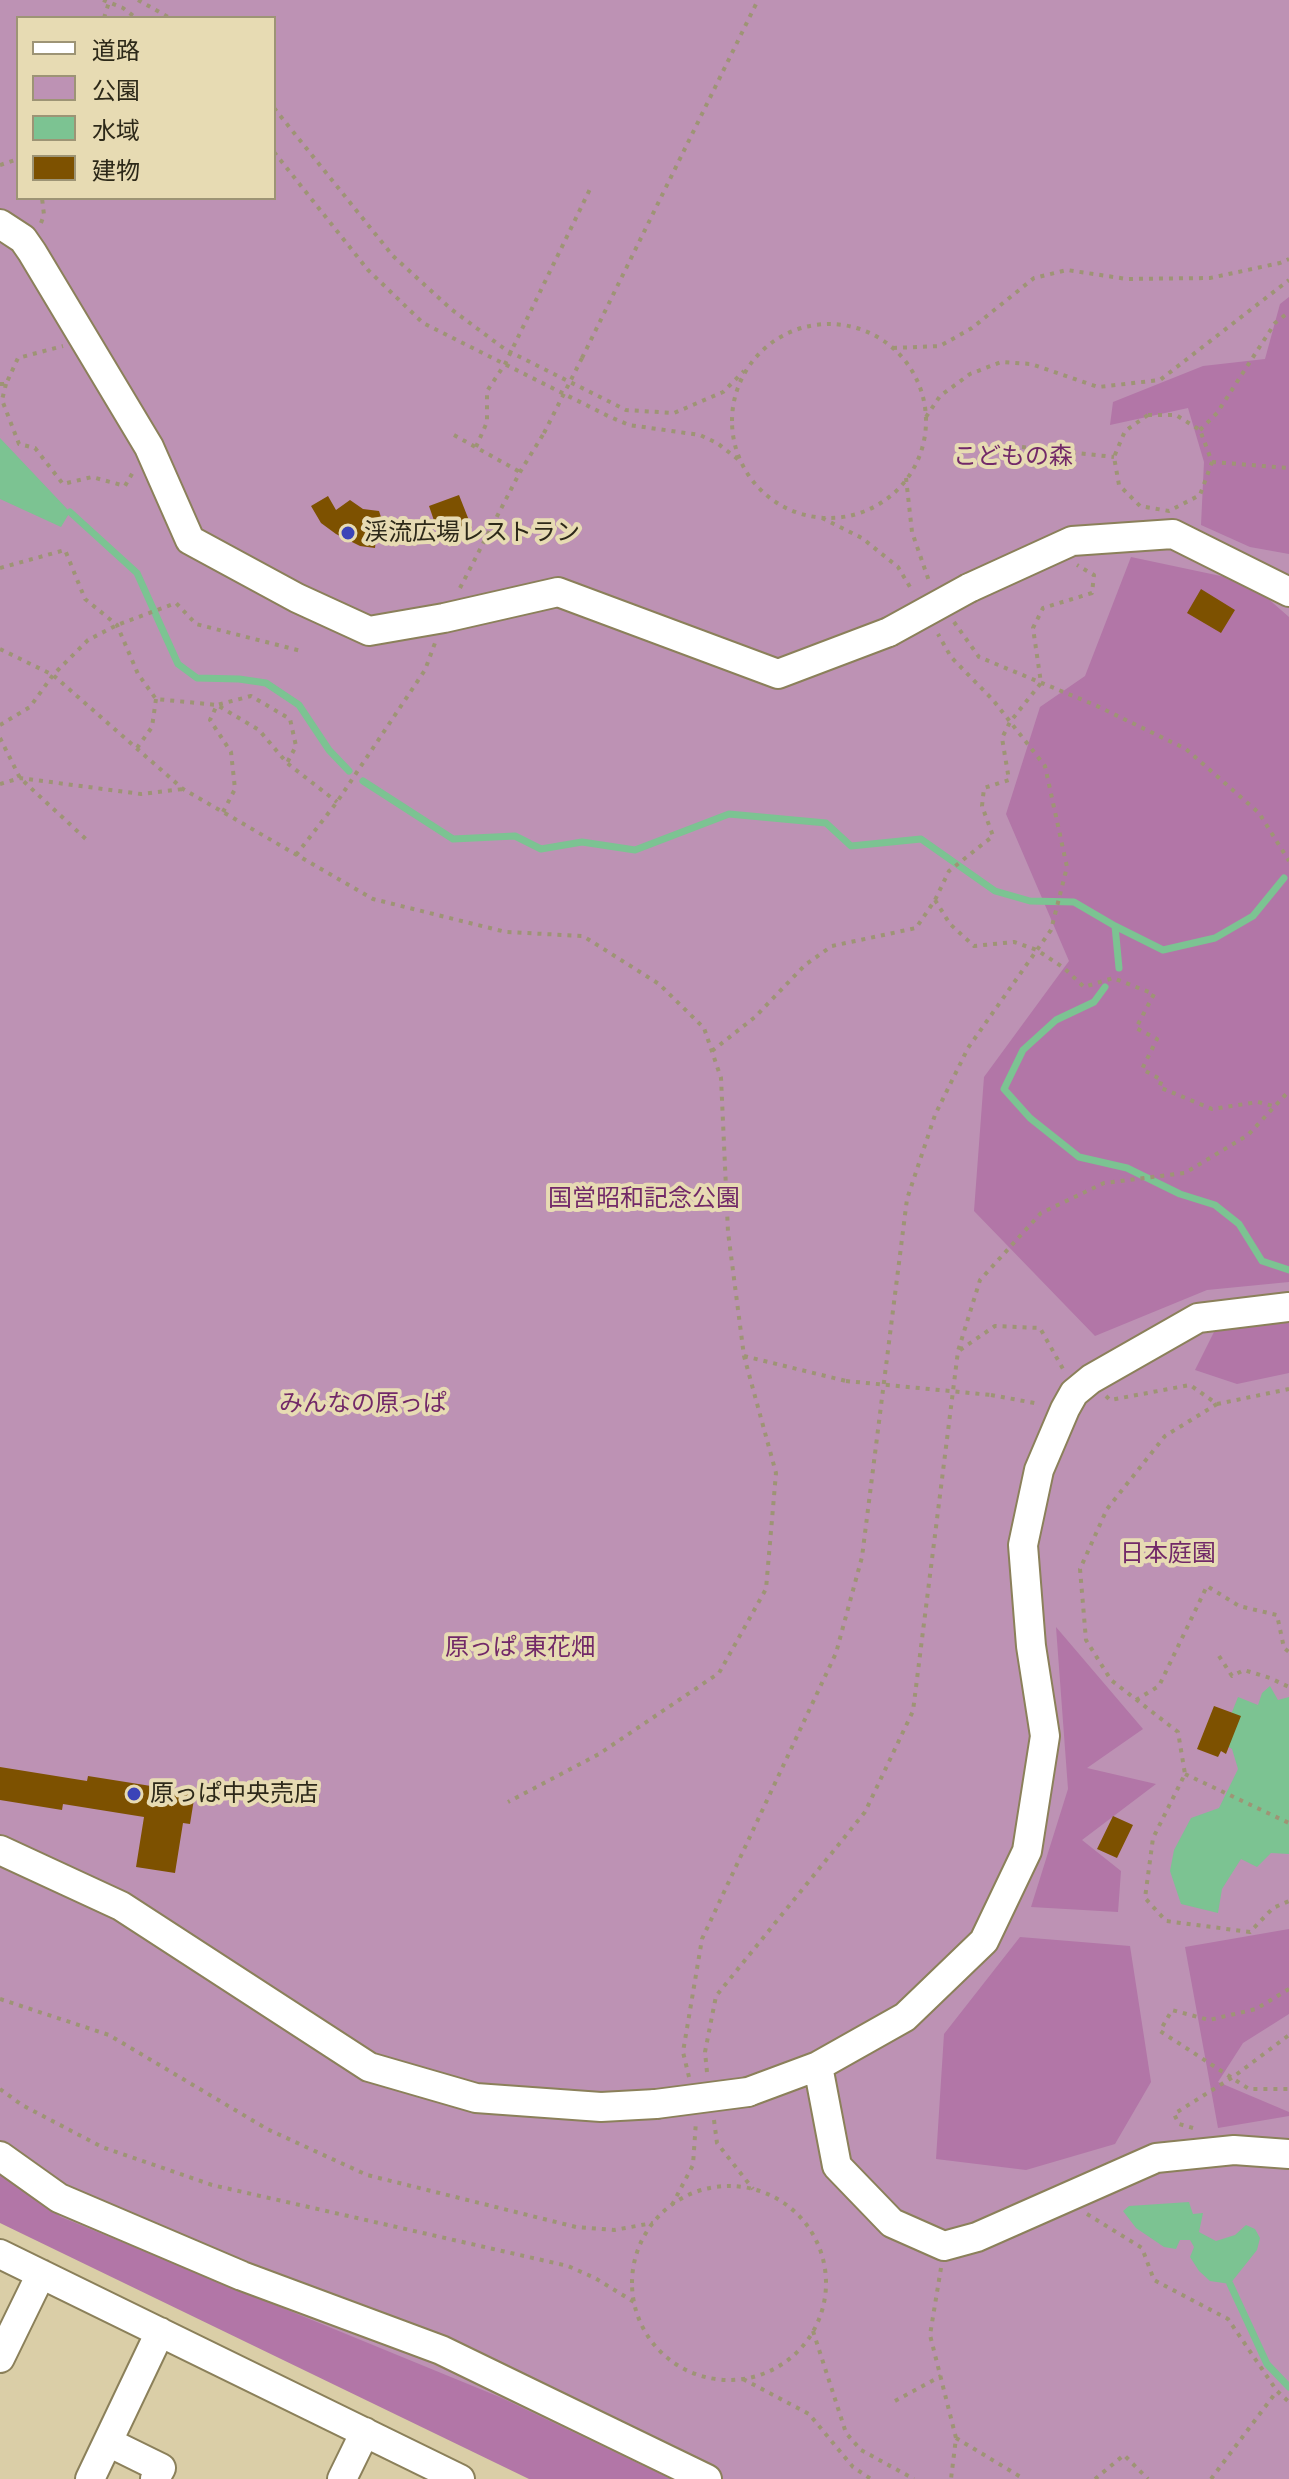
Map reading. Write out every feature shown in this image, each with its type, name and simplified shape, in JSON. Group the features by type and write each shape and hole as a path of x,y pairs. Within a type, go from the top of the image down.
{"street":[{"path":"0,224 23,239 149,447 190,540 297,598 369,631 444,618 558,592 778,674 889,632 969,588 1072,541 1173,534 1289,592"},
{"path":"0,1850 121,1906 369,2067 476,2098 601,2107 656,2104 748,2092 818,2066 905,2017 984,1941 1027,1851 1045,1736 1031,1646 1023,1545 1039,1470 1077,1394 1198,1318 1289,1307"},
{"path":"818,2066 837,2166 892,2223 944,2246 977,2237 1156,2158 1234,2150 1289,2154"},
{"path":"0,2156 59,2198 242,2276 441,2350 707,2479"},
{"path":"0,2254 460,2479"},
{"path":"0,2358 41,2274"},
{"path":"90,2479 160,2332"},
{"path":"342,2479 365,2432"},
{"path":"108,2442 161,2468 155,2479"}],"path":[{"path":"103,0 110,1 133,16"},
{"path":"138,0 166,16"},
{"path":"544,433 758,0"},
{"path":"276,110 393,256 451,309 511,352 626,410 674,413 723,392 760,353 782,336 807,326 826,323 862,329 893,348 904,359 920,386 925,418 924,439 918,460 906,478 878,504 841,517 805,515 774,501 749,476 733,433 733,403 748,367"},
{"path":"276,155 368,270 423,323 629,425 700,435 741,461"},
{"path":"476,447 487,422 487,391 505,364 591,187"},
{"path":"893,348 940,346 972,328 1034,278 1067,270 1127,279 1210,278 1289,259"},
{"path":"925,418 940,396 970,374 1001,362 1031,364 1098,387 1160,380 1289,280"},
{"path":"1200,430 1217,413 1275,323 1289,312"},
{"path":"85,341 18,358 3,384 2,400 19,444 35,448 63,484 92,477 125,486 149,447"},
{"path":"1148,415 1176,415 1200,430 1212,462 1200,495 1169,511 1140,506 1119,485 1114,457 1125,431 1148,415"},
{"path":"454,435 520,472"},
{"path":"1022,447 1114,457"},
{"path":"1212,462 1289,468"},
{"path":"906,478 912,532 933,593"},
{"path":"822,518 862,538 898,567 913,592"},
{"path":"712,1051 755,1017 805,965 832,946 916,928 935,900 949,871 993,836 982,806 984,788 1009,780 1002,738 1010,722 1041,683 1033,628 1043,608 1092,593 1094,575 1074,564 1072,541"},
{"path":"0,568 65,550 85,599 117,625 138,674 156,699 152,727 137,748"},
{"path":"0,725 30,707 53,675 88,640 117,625 176,603 196,624 301,651"},
{"path":"952,618 979,657 1186,749 1259,813 1289,861"},
{"path":"689,2081 683,2052 702,1939 836,1653 862,1557 907,1199 935,1115 968,1048 1051,930 1067,867 1045,766 993,700 951,657 936,631"},
{"path":"0,649 53,675 183,789 373,899 506,932 583,936 659,984 704,1028 721,1078 728,1232 744,1356 776,1473 766,1589 719,1673 599,1754 508,1802"},
{"path":"156,699 217,705 251,696 290,719 296,746 287,763"},
{"path":"217,705 259,730 287,763 337,802"},
{"path":"217,705 210,720 231,752 235,789 223,812"},
{"path":"0,738 20,778 88,841"},
{"path":"0,784 20,778 141,794 183,789"},
{"path":"935,900 950,924 974,946 1014,942 1037,950 1064,968 1084,987 1113,978 1154,994 1136,1028 1157,1039 1142,1069 1162,1080 1159,1087 1212,1109 1258,1102 1274,1107"},
{"path":"709,2083 705,2052 716,1996 865,1812 913,1711 958,1351 980,1280 1041,1213 1104,1183 1185,1173 1248,1135 1289,1091"},
{"path":"958,1351 995,1326 1040,1328 1077,1394"},
{"path":"744,1356 846,1381 991,1395 1077,1394 1110,1400 1190,1385 1217,1404"},
{"path":"1289,1389 1217,1404 1165,1436 1107,1509 1080,1569 1086,1640 1111,1680 1178,1732 1185,1774 1153,1838 1145,1898 1166,1921 1250,1932 1273,1908 1289,1901"},
{"path":"1136,1700 1159,1686 1207,1586 1239,1606 1277,1615 1284,1648 1289,1652"},
{"path":"1219,1656 1232,1676 1244,1670 1289,1687"},
{"path":"1185,1774 1289,1823"},
{"path":"1289,1989 1256,2009 1209,2020 1172,2010 1160,2031 1249,2089 1289,2089"},
{"path":"0,1999 109,2035 267,2129 367,2175 576,2227 614,2230 653,2223"},
{"path":"1204,2154 1198,2129 1179,2124 1174,2114 1233,2077 1289,2035"},
{"path":"0,2089 22,2105 102,2147 212,2185 568,2266 634,2302"},
{"path":"672,2205 693,2165 696,2110"},
{"path":"713,2113 717,2143 753,2189"},
{"path":"725,2186 753,2189 793,2209 812,2232 826,2274 826,2289 813,2331 788,2360 767,2372 743,2379 699,2375 673,2362 652,2342 634,2302 635,2260 653,2223 684,2198 725,2186"},
{"path":"1063,2200 1142,2248 1154,2280 1228,2319 1277,2391 1289,2402"},
{"path":"944,2246 930,2335 956,2438 951,2479"},
{"path":"813,2331 846,2433 861,2450 914,2479"},
{"path":"895,2401 941,2376"},
{"path":"743,2379 809,2414 853,2467 871,2479"},
{"path":"1211,2479 1277,2391"},
{"path":"956,2438 1024,2479"},
{"path":"1095,2479 1124,2455 1148,2479"}],"green space":[{"name":"国営昭和記念公園","path":"0,0 1289,0 1289,2479 565,2479 0,2201"}],"shaded area":[{"path":"1289,297 1289,554 1250,547 1201,525 1204,462 1188,408 1110,425 1113,402 1203,366 1265,359 1280,304"},
{"path":"1131,557 1249,582 1289,617 1289,1282 1207,1290 1095,1336 974,1211 984,1077 1069,961 1006,814 1040,707 1085,676"},
{"path":"1289,1316 1289,1373 1237,1384 1195,1370 1215,1330"},
{"path":"1056,1627 1143,1729 1087,1768 1156,1784 1082,1840 1121,1871 1118,1912 1031,1907 1068,1789"},
{"path":"1289,1929 1289,2014 1243,2043 1218,2082 1289,2112 1289,2116 1218,2128 1185,1947"},
{"path":"1020,1937 1130,1946 1151,2082 1115,2144 1026,2170 936,2159 944,2034"},
{"path":"0,2174 61,2217 502,2398 671,2479 529,2479 0,2223"}],"water":[{"path":"0,438 70,512 61,527 0,499"},
{"path":"1270,1686 1278,1700 1289,1697 1289,1854 1271,1853 1257,1867 1241,1859 1222,1889 1218,1913 1181,1904 1170,1871 1174,1850 1191,1818 1219,1808 1238,1769 1232,1749 1220,1742 1238,1697 1258,1705 1262,1693"},
{"path":"1189,2202 1193,2214 1203,2213 1199,2232 1216,2241 1235,2235 1246,2225 1255,2229 1260,2238 1257,2250 1230,2284 1210,2281 1199,2271 1190,2257 1194,2247 1190,2240 1180,2240 1176,2249 1164,2247 1136,2228 1123,2211 1129,2206"}],"building":[{"path":"459,495 472,528 440,538 429,506"},
{"path":"328,496 336,510 350,500 363,509 379,511 387,535 376,539 375,548 360,546 336,534 321,523 311,506"},
{"path":"1201,589 1235,610 1221,633 1187,613"},
{"path":"1214,1706 1241,1716 1226,1754 1221,1751 1218,1757 1197,1749"},
{"path":"0,1767 87,1781 88,1776 195,1793 190,1824 183,1823 175,1873 136,1867 144,1817 63,1804 62,1810 0,1800"},
{"path":"1113,1816 1133,1825 1117,1858 1097,1849"}],"waterway":[{"path":"70,512 137,573 178,664 197,678 266,683 299,705 329,750 349,771"},
{"path":"363,781 453,839 515,836 541,849 582,842 635,850 729,814 826,823 851,846 921,839 995,891 1030,901 1074,902 1115,926 1119,968"},
{"path":"1115,926 1163,950 1215,938 1253,916 1284,878"},
{"path":"1105,987 1094,1002 1056,1020 1023,1050 1004,1089 1030,1118 1079,1157 1127,1168 1180,1194 1215,1205 1239,1224 1262,1261 1289,1270"},
{"path":"1230,2284 1267,2364 1289,2387"}],"place":[{"name":"渓流広場レストラン","path":"348,533"},
{"name":"原っぱ中央売店","path":"134,1794"}],"park label":[{"name":"こどもの森","path":"1013,457"},
{"name":"みんなの原っぱ","path":"363,1404"},
{"name":"日本庭園","path":"1168,1554"},
{"name":"原っぱ 東花畑","path":"520,1648"}]}
